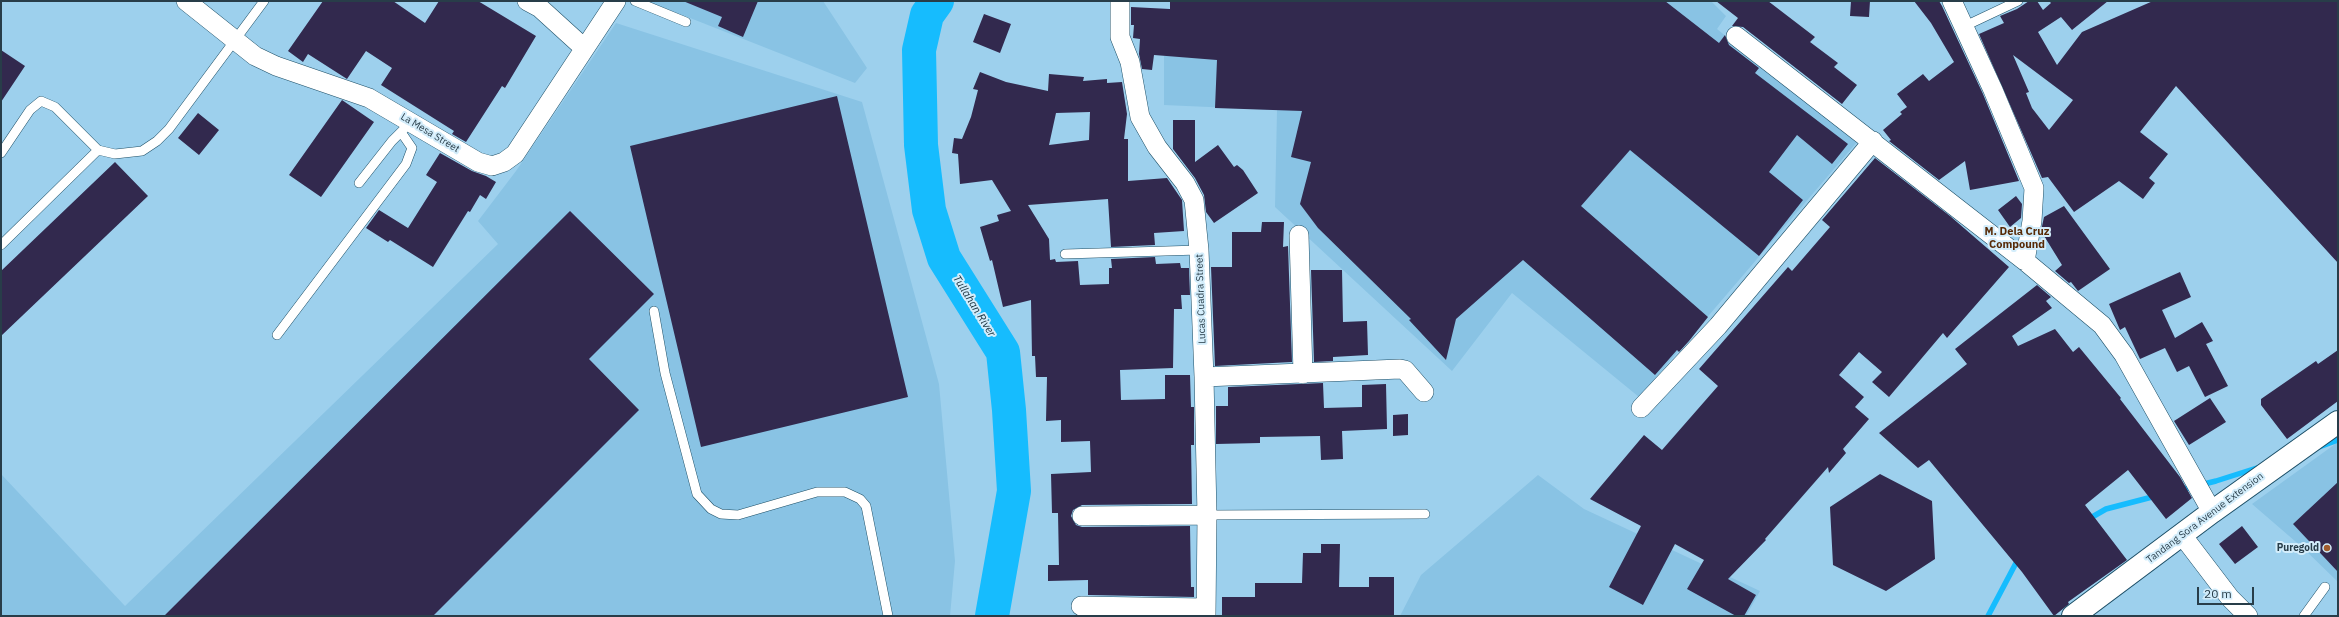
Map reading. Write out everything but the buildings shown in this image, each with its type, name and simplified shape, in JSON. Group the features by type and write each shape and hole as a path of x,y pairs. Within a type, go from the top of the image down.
{"main road":[{"name":"Tandang Sora Avenue Extension","path":"2073,616 2212,512 2338,422"}],"street":[{"name":"La Mesa Street","path":"186,1 255,56 276,66 369,98 406,127 478,162 492,166 504,162 515,154 616,1"},
{"path":"526,1 540,8 584,48"},
{"name":"Lucas Cuadra Street","path":"1120,1 1120,37 1130,62 1140,117 1157,147 1185,182 1194,200 1199,250 1204,377 1207,514 1206,612"},
{"path":"1952,1 1965,26 2034,188 2032,221 2025,261"},
{"path":"1736,36 1873,141 2025,261 2088,313 2114,340 2212,512"},
{"path":"1641,408 1718,326 1873,141"},
{"path":"1299,235 1303,374"},
{"path":"1204,377 1400,369 1405,370 1424,392"},
{"path":"1082,516 1207,514"},
{"path":"2182,535 2238,608 2248,616"},
{"path":"1081,606 1206,612"}],"lane":[{"path":"1,153 30,110 41,101 55,107 98,150 115,154 129,154 142,151 157,141 170,129 264,1"},
{"path":"634,1 686,22"},
{"path":"1965,26 2018,1"},
{"path":"359,183 406,127"},
{"path":"277,335 406,164 412,148 406,127"},
{"path":"1,245 98,150"},
{"path":"1065,254 1199,250"},
{"path":"654,311 665,373 697,494 711,509 721,514 738,515 817,492 845,492 860,499 866,506 888,616"},
{"path":"1207,514 1425,514"},
{"path":"2304,616 2325,587"}],"shaded area":[{"path":"647,1 823,1 867,68 855,83"},
{"path":"1224,1 1711,1 1726,16 1717,29 1857,142 1639,397 1512,293 1452,371 1275,207 1277,110 1164,105 1164,56 1220,56"},
{"path":"616,23 862,102 939,384 955,561 950,616 1,616 1,474 125,606 498,244 478,221 516,171"},
{"path":"2338,442 2338,582 2303,548 2252,504"},
{"path":"1538,475 1584,509 1760,591 1746,616 1400,616 1421,575"}],"waterway":[{"name":"Tullahan River","path":"937,1 927,15 919,50 921,145 929,210 944,258 1003,352 1009,410 1014,491 992,616"},
{"path":"2319,447 2338,440"},
{"path":"2180,490 2216,481 2260,467"},
{"path":"2087,520 2106,509 2156,496"},
{"path":"1988,616 2016,563 2020,561"}],"place":[{"name":"Puregold","path":"2327,548"}],"district":[{"name":"M. Dela Cruz Compound","path":"2017,238"}]}
